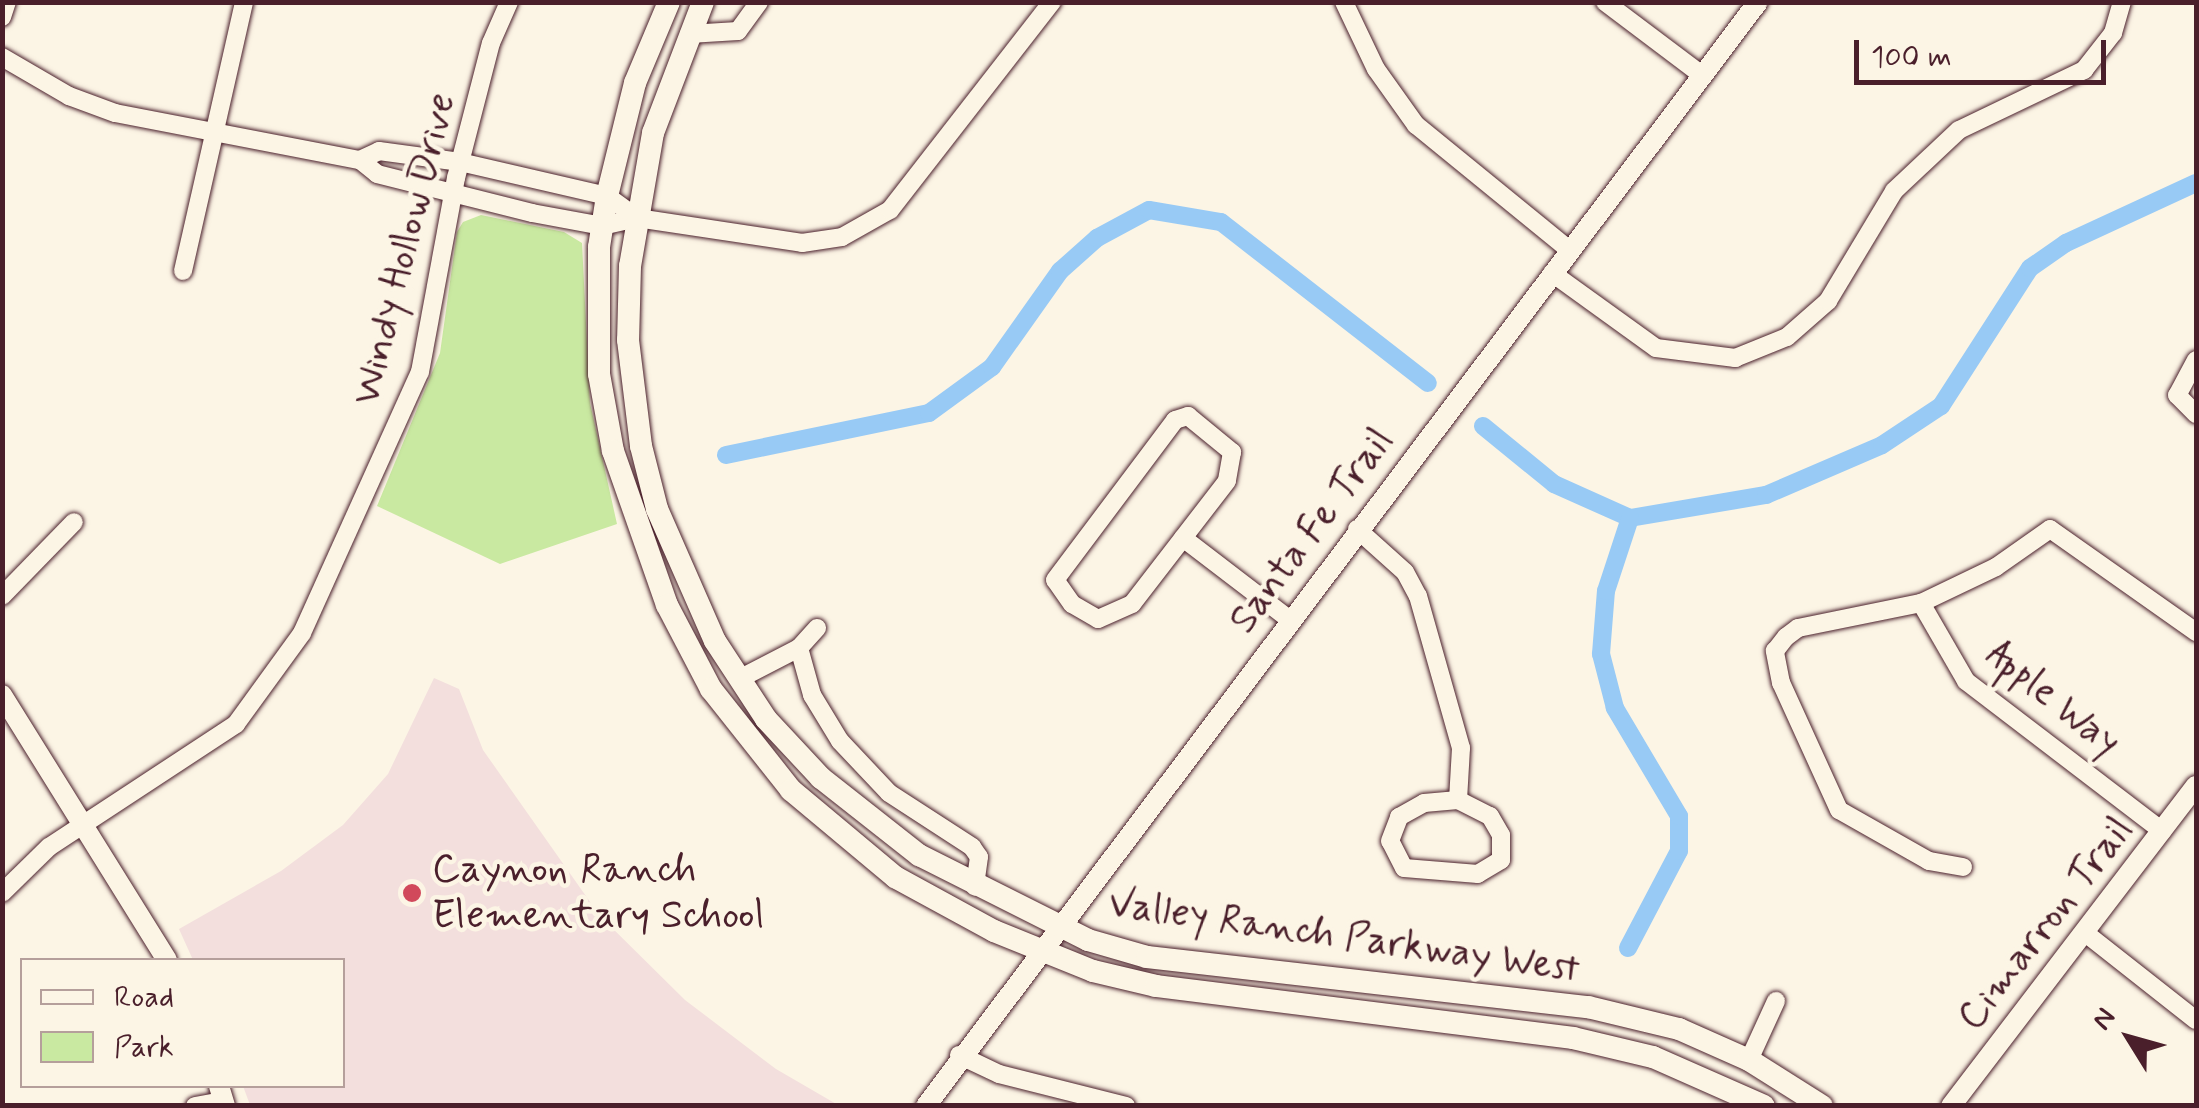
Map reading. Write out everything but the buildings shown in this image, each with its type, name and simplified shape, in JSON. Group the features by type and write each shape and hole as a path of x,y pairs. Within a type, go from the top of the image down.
{"main road":[{"name":"Valley Ranch Parkway West","path":"669,2 635,83 607,196 602,226 600,374 613,451 651,568 693,660 761,759 830,828 895,877 1038,952 1156,986 1573,1038 1653,1057 1764,1106"},
{"name":"Valley Ranch Parkway West","path":"704,2 653,133 637,218 628,340 641,446 693,599 739,678 821,778 918,855 976,887 1056,927 1147,957 1588,1008 1678,1030 1748,1060 1822,1106"}],"street":[{"path":"2,17 7,2"},
{"path":"183,271 244,2"},
{"name":"Windy Hollow Drive","path":"2,893 82,824 236,724 302,633 420,372 460,162 509,2"},
{"path":"689,34 738,31 759,2"},
{"path":"2,57 115,114 360,160 376,174 453,194 602,226 637,218 802,242 858,230 890,210 1052,2"},
{"path":"1344,2 1376,69 1416,125 1570,250"},
{"path":"1605,2 1702,75"},
{"name":"Santa Fe Trail","path":"926,1106 959,1055 1758,2"},
{"path":"1552,274 1656,348 1735,358 1787,336 1828,301 1894,191 1959,130 2084,70 2112,34 2122,2"},
{"path":"360,160 379,152 460,162 607,196 637,218"},
{"path":"2196,360 2176,395 2196,414"},
{"path":"1188,416 1232,452 1234,466 1183,538 1114,618 1098,619 1059,592 1055,580 1063,564 1175,420 1188,416"},
{"path":"2,596 74,522"},
{"path":"1358,529 1405,572 1418,596 1461,748 1458,800"},
{"path":"1963,866 1929,861 1839,810 1781,683 1776,651 1798,628 1921,603 1996,567 2050,530 2196,632"},
{"path":"1183,538 1289,619"},
{"name":"Apple Way","path":"1921,603 1966,681 2162,830"},
{"path":"739,678 800,648 817,628"},
{"path":"800,648 812,696 840,741 890,793 972,847 979,858 976,887"},
{"path":"2,694 166,958"},
{"name":"Cimarron Trail","path":"1950,1106 2196,786"},
{"path":"1458,800 1490,816 1501,835 1501,860 1478,874 1404,868 1390,841 1399,817 1424,803 1458,800"},
{"path":"2084,932 2196,1020"},
{"path":"1748,1060 1776,1001"},
{"path":"959,1055 999,1074 1126,1106"},
{"path":"194,1106 222,1097"}],"shaded area":[{"name":"Caynon Ranch Elementary School","path":"434,678 459,689 483,750 600,916 685,1000 776,1069 838,1105 250,1105 244,1088 345,1088 345,958 192,958 179,929 281,871 343,825 388,774"}],"green space":[{"path":"481,215 564,232 582,243 590,403 617,524 500,564 377,506 440,353 457,232 463,222"}],"waterway":[{"path":"1483,426 1554,484 1630,518 1766,495 1882,445 1941,406 2030,268 2066,243 2196,183"},
{"path":"726,455 929,413 992,367 1060,271 1097,238 1149,210 1221,222 1428,383"},
{"path":"1628,948 1679,851 1679,816 1615,708 1601,654 1606,591 1630,518"}],"place":[{"name":"Caynon Ranch Elementary School","path":"412,893"}]}
